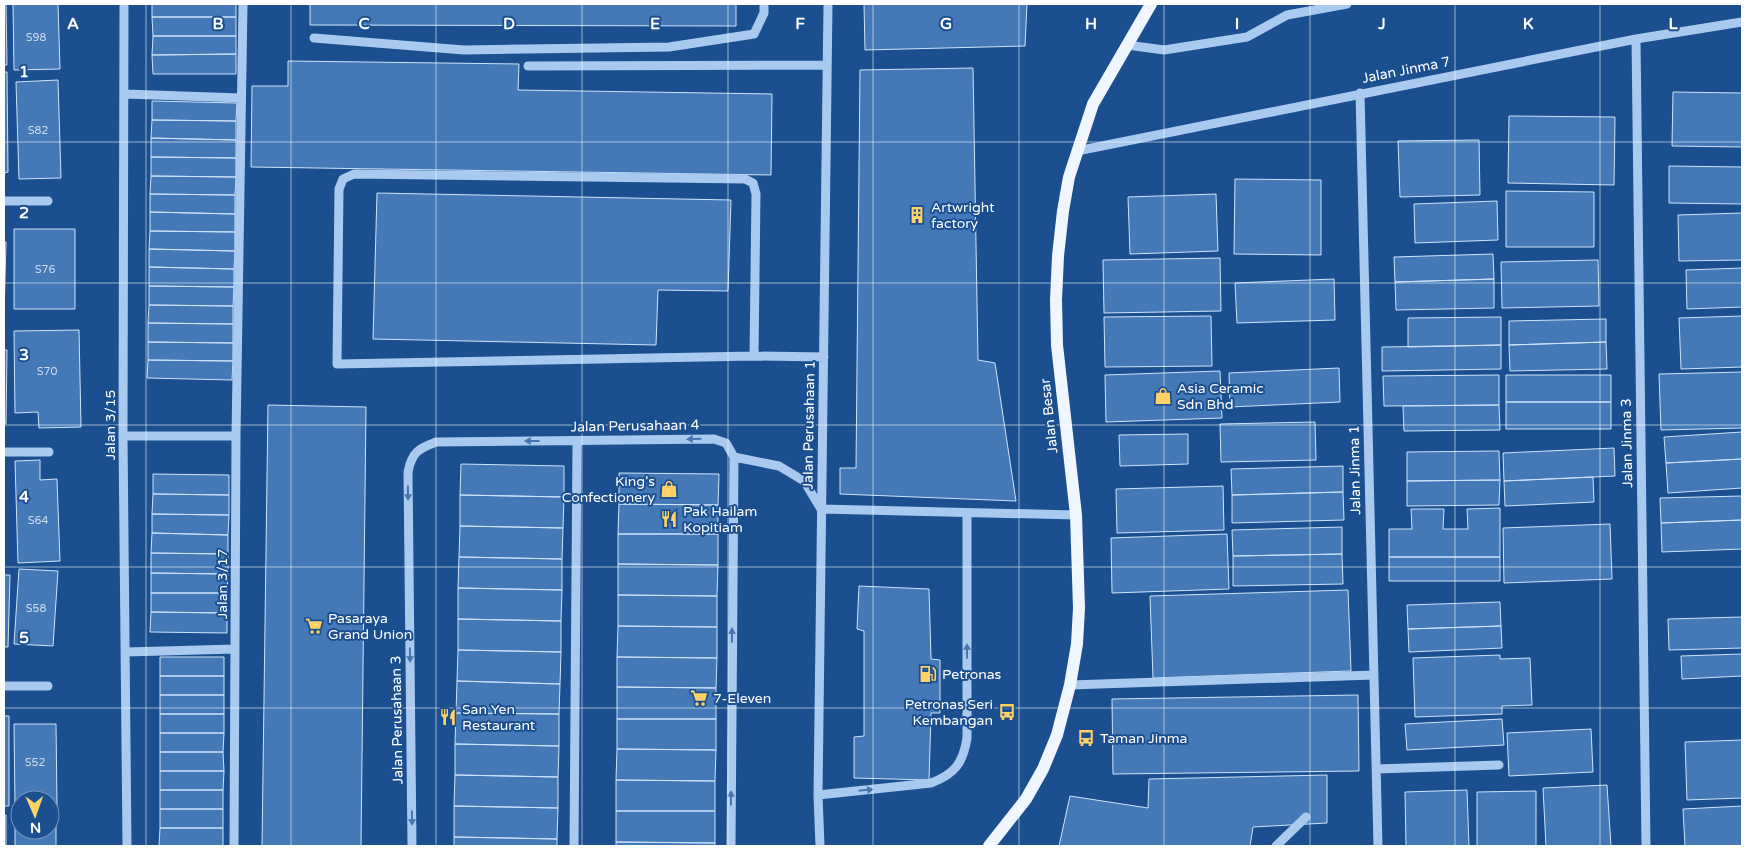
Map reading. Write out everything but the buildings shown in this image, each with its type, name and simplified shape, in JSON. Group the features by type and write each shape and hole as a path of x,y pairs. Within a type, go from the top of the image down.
{"main road":[{"name":"Jalan Besar","path":"990,846 1026,799 1043,769 1057,735 1070,685 1079,608 1076,515 1057,345 1056,300 1063,211 1069,177 1093,104 1150,4"},
{"name":"Jalan Besar","path":"979,846 1004,828"}],"street":[{"name":"Jalan 3/15","path":"124,4 123,436 128,846"},
{"name":"Jalan 3/17","path":"234,846 236,436 243,4"},
{"path":"314,38 464,50 669,47 754,34 764,13 764,4"},
{"name":"Jalan Perusahaan 1","path":"820,846 818,795 828,4"},
{"path":"1127,45 1164,50 1247,37 1287,15 1348,4"},
{"name":"Jalan Jinma 7","path":"1077,151 1636,39 1742,22"},
{"name":"Jalan Jinma 3","path":"1636,39 1646,846"},
{"path":"528,66 827,65"},
{"name":"Jalan Jinma 1","path":"1360,93 1378,846"},
{"path":"125,94 241,98"},
{"path":"754,356 756,194 753,184 745,179 354,174 343,179 339,189 337,364 754,356 824,357"},
{"path":"4,201 48,200"},
{"path":"123,436 236,436"},
{"name":"Jalan Perusahaan 4","path":"420,448 436,442 714,439 726,443 734,457"},
{"path":"574,846 577,441"},
{"name":"Jalan Perusahaan 3","path":"412,846 408,472 411,459 420,448"},
{"path":"4,452 49,452"},
{"path":"730,846 734,457 779,466 788,471 804,481 821,509 1076,515"},
{"path":"818,795 931,783 953,772 960,762 965,751 967,738 967,513"},
{"path":"126,652 235,649"},
{"path":"1070,685 1374,675"},
{"path":"4,686 48,686"},
{"path":"1376,769 1499,764"},
{"path":"1276,846 1306,817"}],"place":[{"name":"Artwright factory","path":"917,215"},
{"name":"Asia Ceramic Sdn Bhd","path":"1163,396"},
{"name":"King's Confectionery","path":"669,489"},
{"name":"Pak Hailam Kopitiam","path":"669,519"},
{"name":"Pasaraya Grand Union","path":"314,626"},
{"name":"Petronas","path":"928,674"},
{"name":"7-Eleven","path":"699,698"},
{"name":"Petronas Seri Kembangan","path":"1007,712"},
{"name":"San Yen Restaurant","path":"448,717"},
{"name":"Taman Jinma","path":"1086,738"}]}
